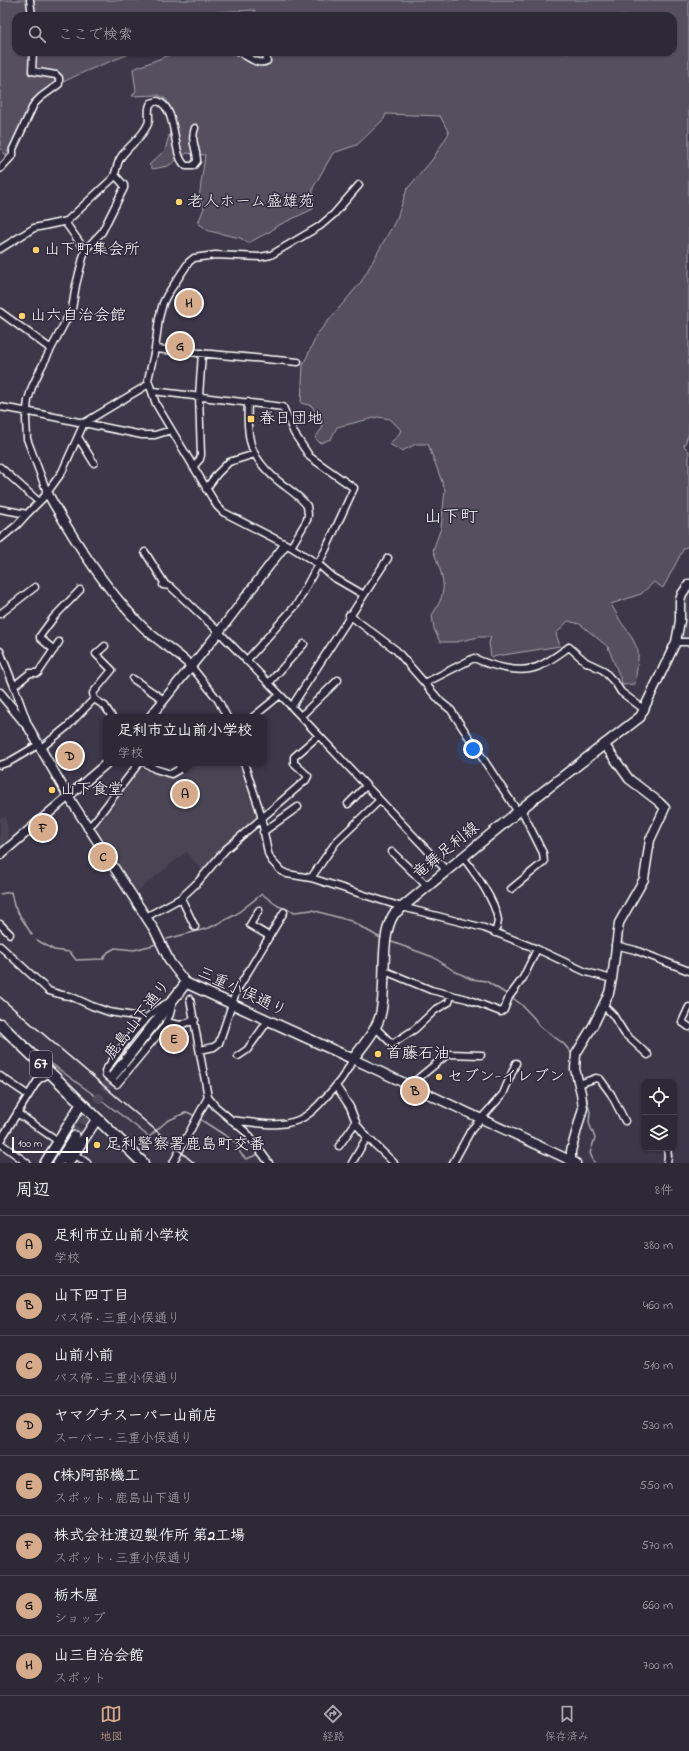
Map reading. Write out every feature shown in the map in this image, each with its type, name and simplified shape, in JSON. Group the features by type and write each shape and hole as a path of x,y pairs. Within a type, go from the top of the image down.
{"main road":[{"name":"竜舞足利線","path":"353,1060 375,1028 382,1006 389,925 394,914 519,810 623,731 642,713"},
{"name":"鹿島山下通り","path":"113,1076 186,983"},
{"name":"三重小俣通り","path":"186,983 353,1060"},
{"name":"67","path":"0,1024 143,1163"},
{"path":"45,1163 81,1104"},
{"path":"68,1163 97,1119"},
{"path":"58,1163 75,1136"}],"street":[{"path":"30,0 32,12"},
{"path":"0,169 13,155 13,149 34,104 41,97 60,84 59,78 56,75 32,71 33,56"},
{"path":"247,56 263,63 267,61 266,56"},
{"path":"195,128 192,135 192,142 197,161 192,166 186,166 181,162 179,157 176,137 167,108 158,101 151,103 148,106 148,123 137,142 127,149 116,166 116,175 124,185 124,188 102,232 85,250 76,285 72,309 32,387 27,412 27,434 29,446 47,492 86,558 123,605 152,636 191,666 218,700 225,714"},
{"path":"0,249 34,228 65,222 116,175"},
{"path":"359,185 334,214 320,226 271,255 260,257 215,255 191,260 168,293 163,303 159,318 155,349 148,377 156,404 216,506 223,512 288,546 318,564 333,577 364,594"},
{"path":"65,222 85,250"},
{"path":"0,312 51,349"},
{"path":"155,349 298,362"},
{"path":"193,467 200,459 201,455 199,396 202,353"},
{"path":"0,539 17,525 39,502 62,472 84,423 149,384"},
{"path":"153,391 248,402 283,408 294,433 310,457 354,488 318,564 294,608 246,661"},
{"path":"152,714 288,546 307,520 307,506 265,470 255,454 247,429 248,402"},
{"path":"0,407 135,434 150,436 171,430"},
{"path":"78,437 94,463"},
{"path":"206,489 216,474 229,462 255,454"},
{"path":"0,467 39,502"},
{"path":"0,509 27,514"},
{"path":"145,552 164,584 170,586 219,632 301,716 318,736 446,870"},
{"path":"291,706 388,558"},
{"path":"425,683 474,658 496,667 510,669 535,668 569,647 586,662 603,670 621,692 642,713 676,642 679,629 680,600 689,584"},
{"path":"0,614 36,587"},
{"path":"54,650 40,638 40,636 54,618 80,590"},
{"path":"350,615 396,650 440,702 451,710 519,810 544,853 544,862 511,889"},
{"path":"14,686 30,673 38,673 59,642"},
{"path":"676,642 689,642"},
{"path":"269,683 304,644"},
{"path":"105,646 96,654 112,670 93,693 94,699 104,706 110,714"},
{"path":"0,651 29,728"},
{"path":"132,679 164,700"},
{"path":"301,716 338,680"},
{"name":"三重小俣通り","path":"0,693 29,728 87,828 146,917 170,962 186,983"},
{"path":"257,714 280,695"},
{"path":"0,765 39,747 68,726 94,699"},
{"path":"146,917 181,898 198,882 225,850 306,780 308,776 294,763 294,757 318,736"},
{"path":"573,1162 571,1151 582,1108 575,1064 576,1054 604,1006 612,979 615,945 621,916 644,879 650,840 665,808 629,779 604,744"},
{"path":"0,855 103,766"},
{"path":"87,828 94,822 137,766"},
{"path":"150,766 171,774 182,766"},
{"path":"245,766 253,787 268,853 276,866 287,874 311,878 402,907 467,923 537,949 586,972 612,979"},
{"path":"348,804 366,786"},
{"path":"311,878 336,842 380,800"},
{"path":"263,832 298,807"},
{"path":"392,852 427,886"},
{"path":"463,857 480,880 490,901 498,921 495,933"},
{"path":"181,898 195,927"},
{"path":"260,910 250,925 269,936"},
{"path":"200,1050 214,1047 219,1043 231,1004 243,979 284,912"},
{"path":"0,924 10,934"},
{"path":"615,945 635,950 689,971"},
{"path":"0,946 49,991 70,996 109,1012 147,1018"},
{"path":"385,971 409,982 451,996 467,999 501,1012 504,1010 509,997 523,978 537,949"},
{"path":"375,1028 392,1044 415,1028 435,1010 449,1002 451,996"},
{"path":"190,999 208,1097 231,1120 247,1133 269,1163"},
{"path":"172,1001 166,1022 117,1084 106,1075 105,1070 147,1018 158,1007 172,1001"},
{"path":"604,1006 613,1015 624,1034 648,1055"},
{"path":"689,1007 682,1022 689,1027"},
{"path":"166,1022 180,1025 195,1020"},
{"path":"238,1056 247,1050 252,1041 268,1021"},
{"path":"410,1085 448,1054 481,1055"},
{"path":"231,1120 258,1124 279,1124 298,1120 311,1112 336,1086 353,1060"},
{"name":"三重小俣通り","path":"353,1060 410,1085 573,1162"},
{"path":"453,1163 471,1130 503,1094 516,1063"},
{"path":"27,1163 0,1142 38,1080 50,1073"},
{"path":"0,1076 28,1095"},
{"path":"579,1084 596,1078 600,1079 614,1099 624,1121"},
{"path":"336,1086 350,1107 356,1122 367,1137 394,1163"},
{"path":"173,1163 208,1097"},
{"path":"17,1113 58,1141"},
{"path":"340,1146 356,1122"},
{"path":"352,1163 367,1137"},
{"path":"667,1151 667,1163"},
{"path":"74,1154 87,1163"}],"shaded area":[{"path":"0,0 689,0 689,433 684,446 689,451 689,546 684,548 663,588 654,582 641,594 611,604 638,650 635,684 623,685 608,647 580,624 568,621 556,634 560,646 491,657 489,643 491,637 479,637 456,642 440,642 434,629 432,615 441,598 443,583 440,568 433,550 441,528 445,490 428,444 416,444 402,451 389,444 398,436 401,430 390,419 378,417 337,427 331,439 320,443 315,438 323,427 312,406 301,403 303,365 318,333 361,282 397,218 407,189 432,160 449,133 440,116 386,114 384,119 357,145 333,153 313,188 313,209 275,227 271,231 248,243 240,238 209,231 198,223 204,208 199,198 205,155 187,153 168,166 153,169 149,165 165,150 172,125 167,100 159,95 132,96 136,91 133,69 167,56 677,56 677,12 254,12 255,10 216,12 12,12 12,56 124,56 73,77 61,83 43,96 26,117 6,155 0,149"},
{"path":"689,589 689,638 680,638 684,594"},
{"path":"186,766 241,766 259,818 252,825 243,828 242,832 204,872 186,852 135,893 93,828 139,768 168,776 181,772"},
{"path":"6,817 9,844 0,851 0,818"}],"waterway":[{"path":"0,894 11,892 14,906 32,935"},
{"path":"167,939 209,928 235,915 262,894 278,906 295,912 312,910 351,921 382,939"},
{"path":"37,940 54,950 70,952 76,960 103,959 108,952 115,948 134,950 157,944"},
{"path":"389,941 433,957 454,971 471,979 486,981 508,995"},
{"path":"511,997 521,1004 535,1019 538,1025 564,1044 572,1054"},
{"path":"0,1036 11,1040"},
{"path":"34,1050 149,1137 167,1121 187,1112 195,1116"},
{"path":"583,1085 590,1112 589,1123 595,1138 590,1153 594,1162"},
{"path":"198,1118 234,1141 241,1154 246,1159 259,1154 264,1163"}],"tunnel":[{"path":"75,1136 113,1076"}],"railway":[{"path":"0,997 194,1163"}],"place":[{"name":"老人ホーム盛雄苑","path":"179,202"},
{"name":"山下町集会所","path":"36,250"},
{"name":"山三自治会館","path":"189,303"},
{"name":"山六自治会館","path":"22,316"},
{"name":"栃木屋","path":"180,346"},
{"name":"春日団地","path":"251,419"},
{"name":"ヤマグチスーパー山前店","path":"70,756"},
{"name":"山下食堂","path":"52,790"},
{"name":"足利市立山前小学校","path":"185,794"},
{"name":"株式会社渡辺製作所 第2工場","path":"43,828"},
{"name":"山前小前","path":"103,857"},
{"name":"(株)阿部機工","path":"174,1039"},
{"name":"首藤石油","path":"378,1054"},
{"name":"セブン-イレブン","path":"439,1077"},
{"name":"山下四丁目","path":"415,1091"},
{"name":"足利警察署鹿島町交番","path":"97,1145"}],"district":[{"name":"山下町","path":"451,518"}]}
